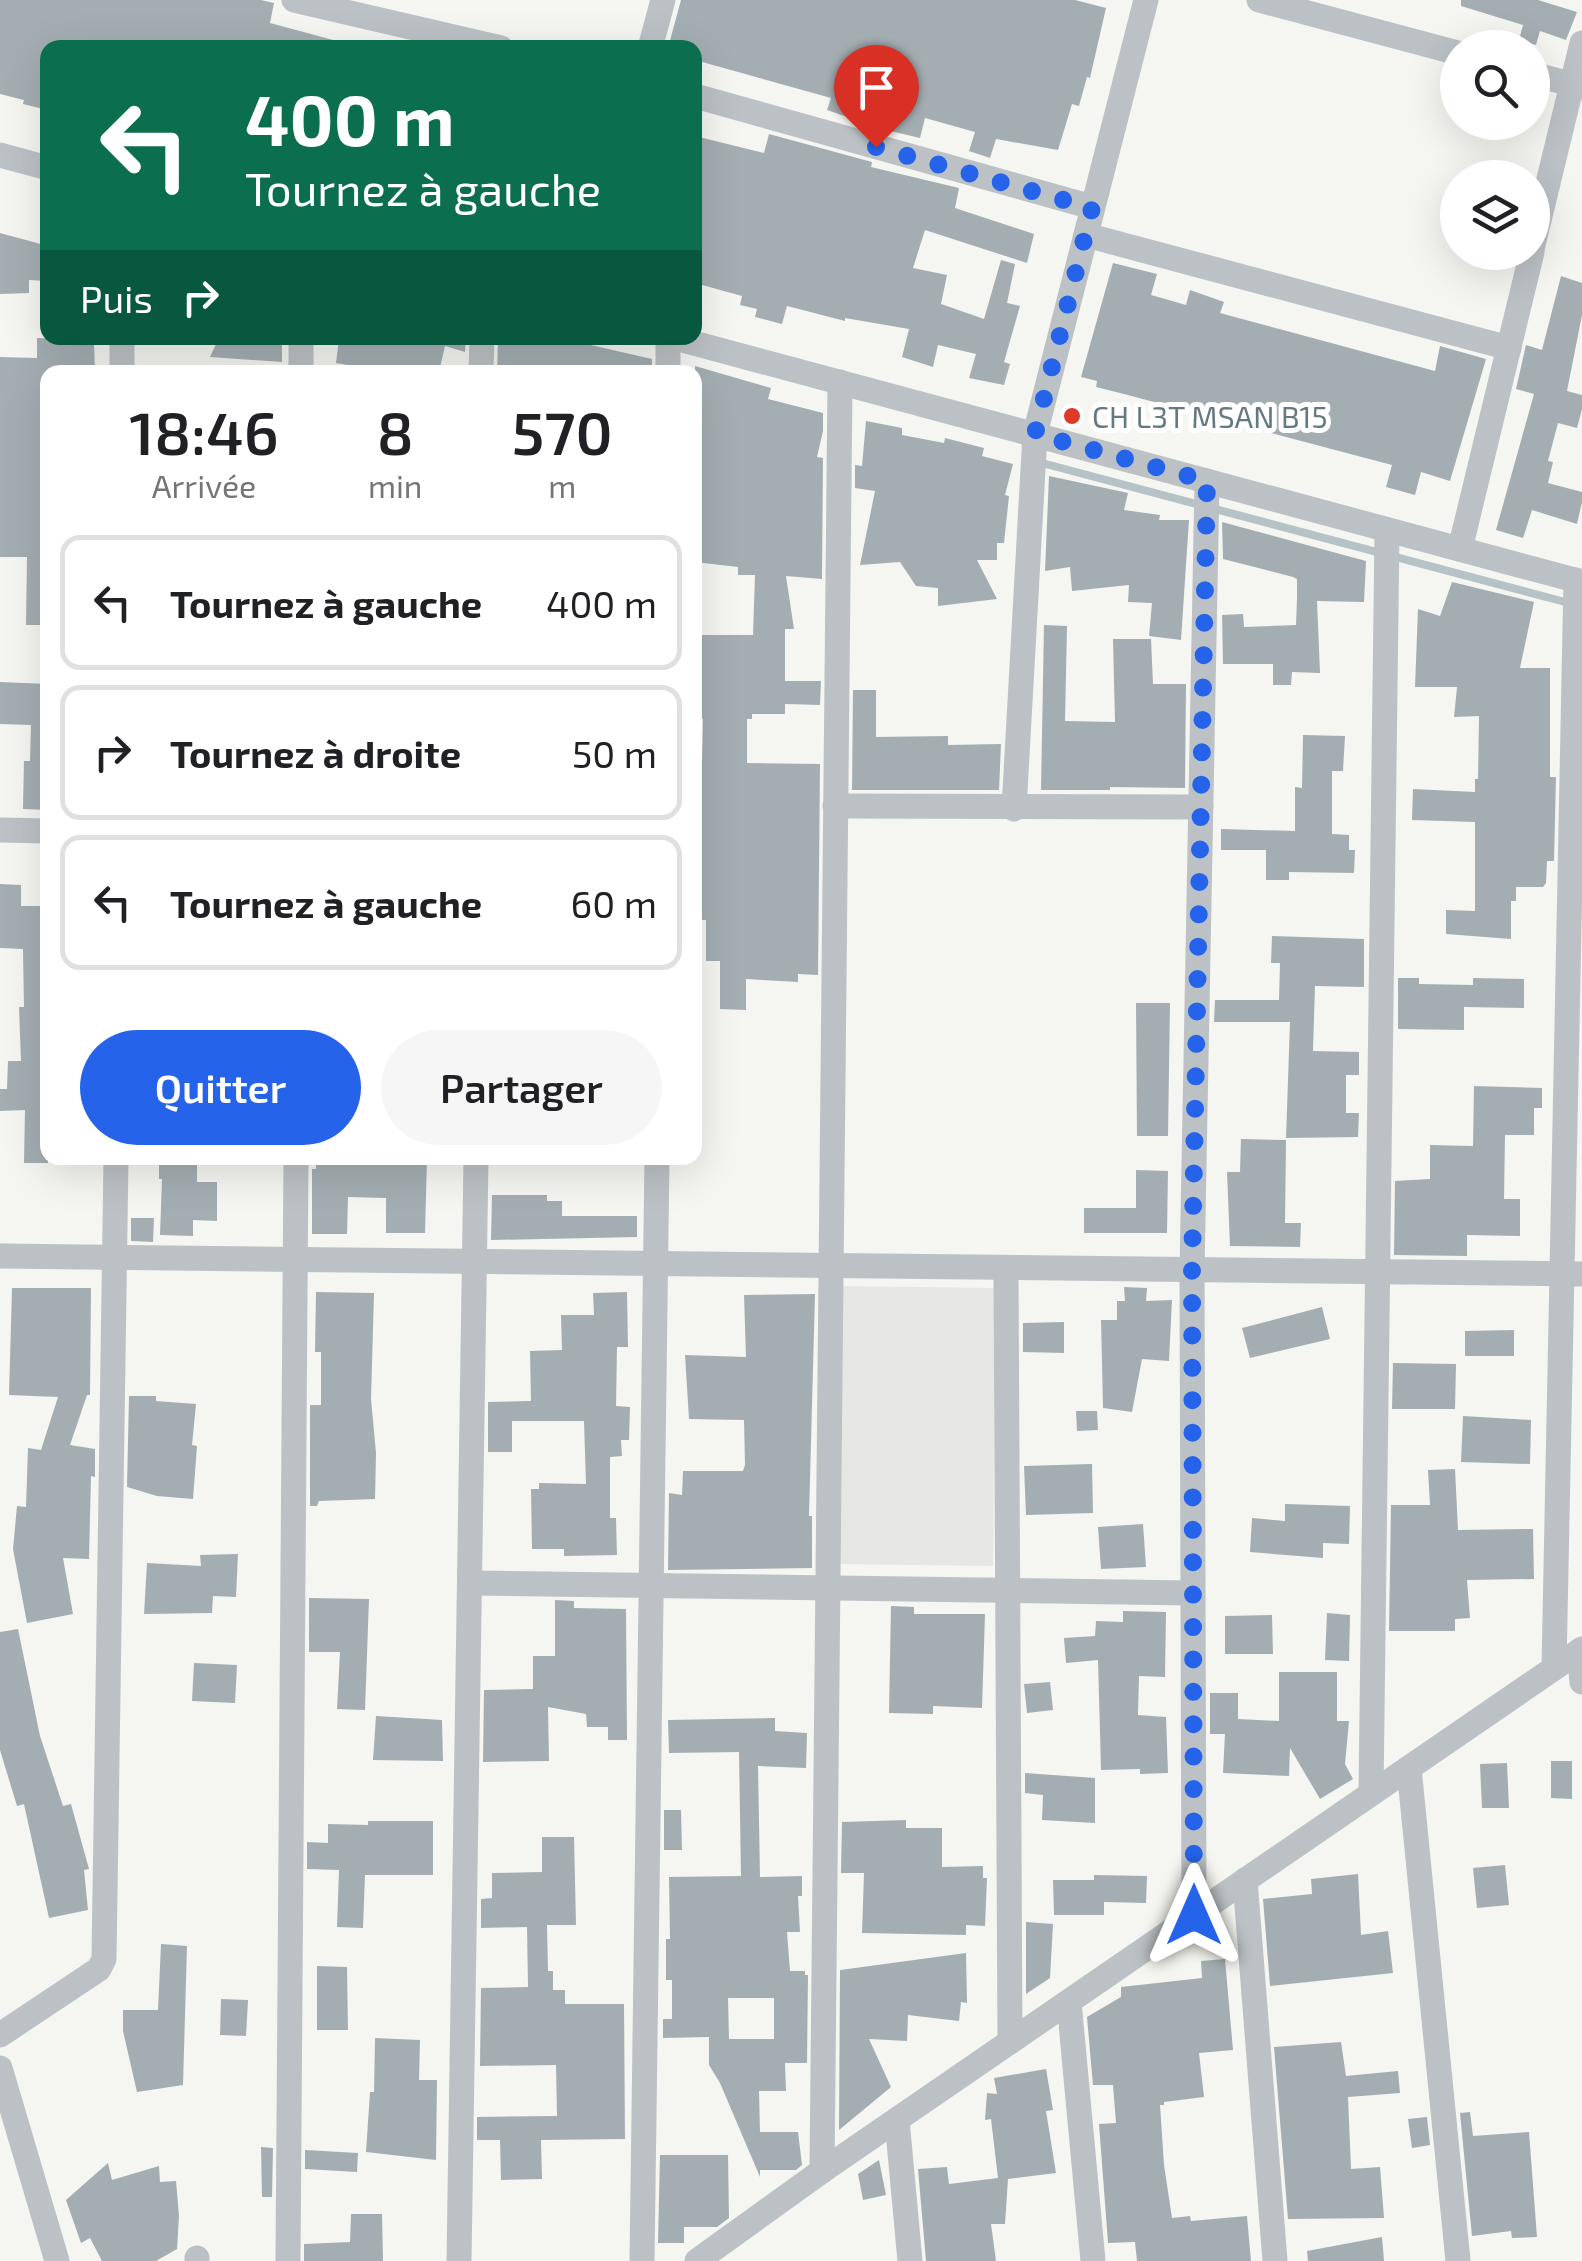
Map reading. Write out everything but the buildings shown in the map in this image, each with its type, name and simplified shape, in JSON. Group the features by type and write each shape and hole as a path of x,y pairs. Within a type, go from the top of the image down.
{"street":[{"path":"294,0 406,12 480,40"},
{"path":"652,40 663,0"},
{"path":"1014,809 1035,434 1146,0"},
{"path":"1259,0 1440,48"},
{"path":"1550,184 1577,86 1582,44"},
{"path":"1550,79 1577,86"},
{"path":"702,98 1092,208"},
{"path":"0,156 40,166"},
{"path":"1086,235 1508,348"},
{"path":"1460,549 1527,270"},
{"path":"699,345 1579,581 1571,1274 1554,1667"},
{"path":"822,2171 840,382"},
{"path":"1194,1915 1192,1270 1207,481"},
{"path":"1371,1793 1388,530"},
{"path":"835,806 1200,808"},
{"path":"0,830 40,831"},
{"path":"0,2035 99,1969 104,1959 116,1165"},
{"path":"288,2259 296,1165"},
{"path":"459,2261 476,1165"},
{"path":"642,2261 657,1165"},
{"path":"0,1256 1571,1274"},
{"path":"1006,1268 1010,2042"},
{"path":"470,1583 1192,1592"},
{"path":"698,2261 729,2251 822,2171 1580,1650 1582,1682"},
{"path":"1409,1768 1458,2261"},
{"path":"1245,1880 1275,2261"},
{"path":"1069,2002 1093,2261"},
{"path":"0,2068 57,2261"},
{"path":"897,2120 910,2261"}],"shaded area":[{"path":"839,1286 995,1288 993,1566 837,1564"}],"waterway":[{"path":"1042,463 1569,603"}],"place":[{"name":"CH L3T MSAN B15","path":"1072,416"}],"route":[{"path":"876,147 1092,208 1035,434 1207,481 1192,1270 1194,1915"}]}
